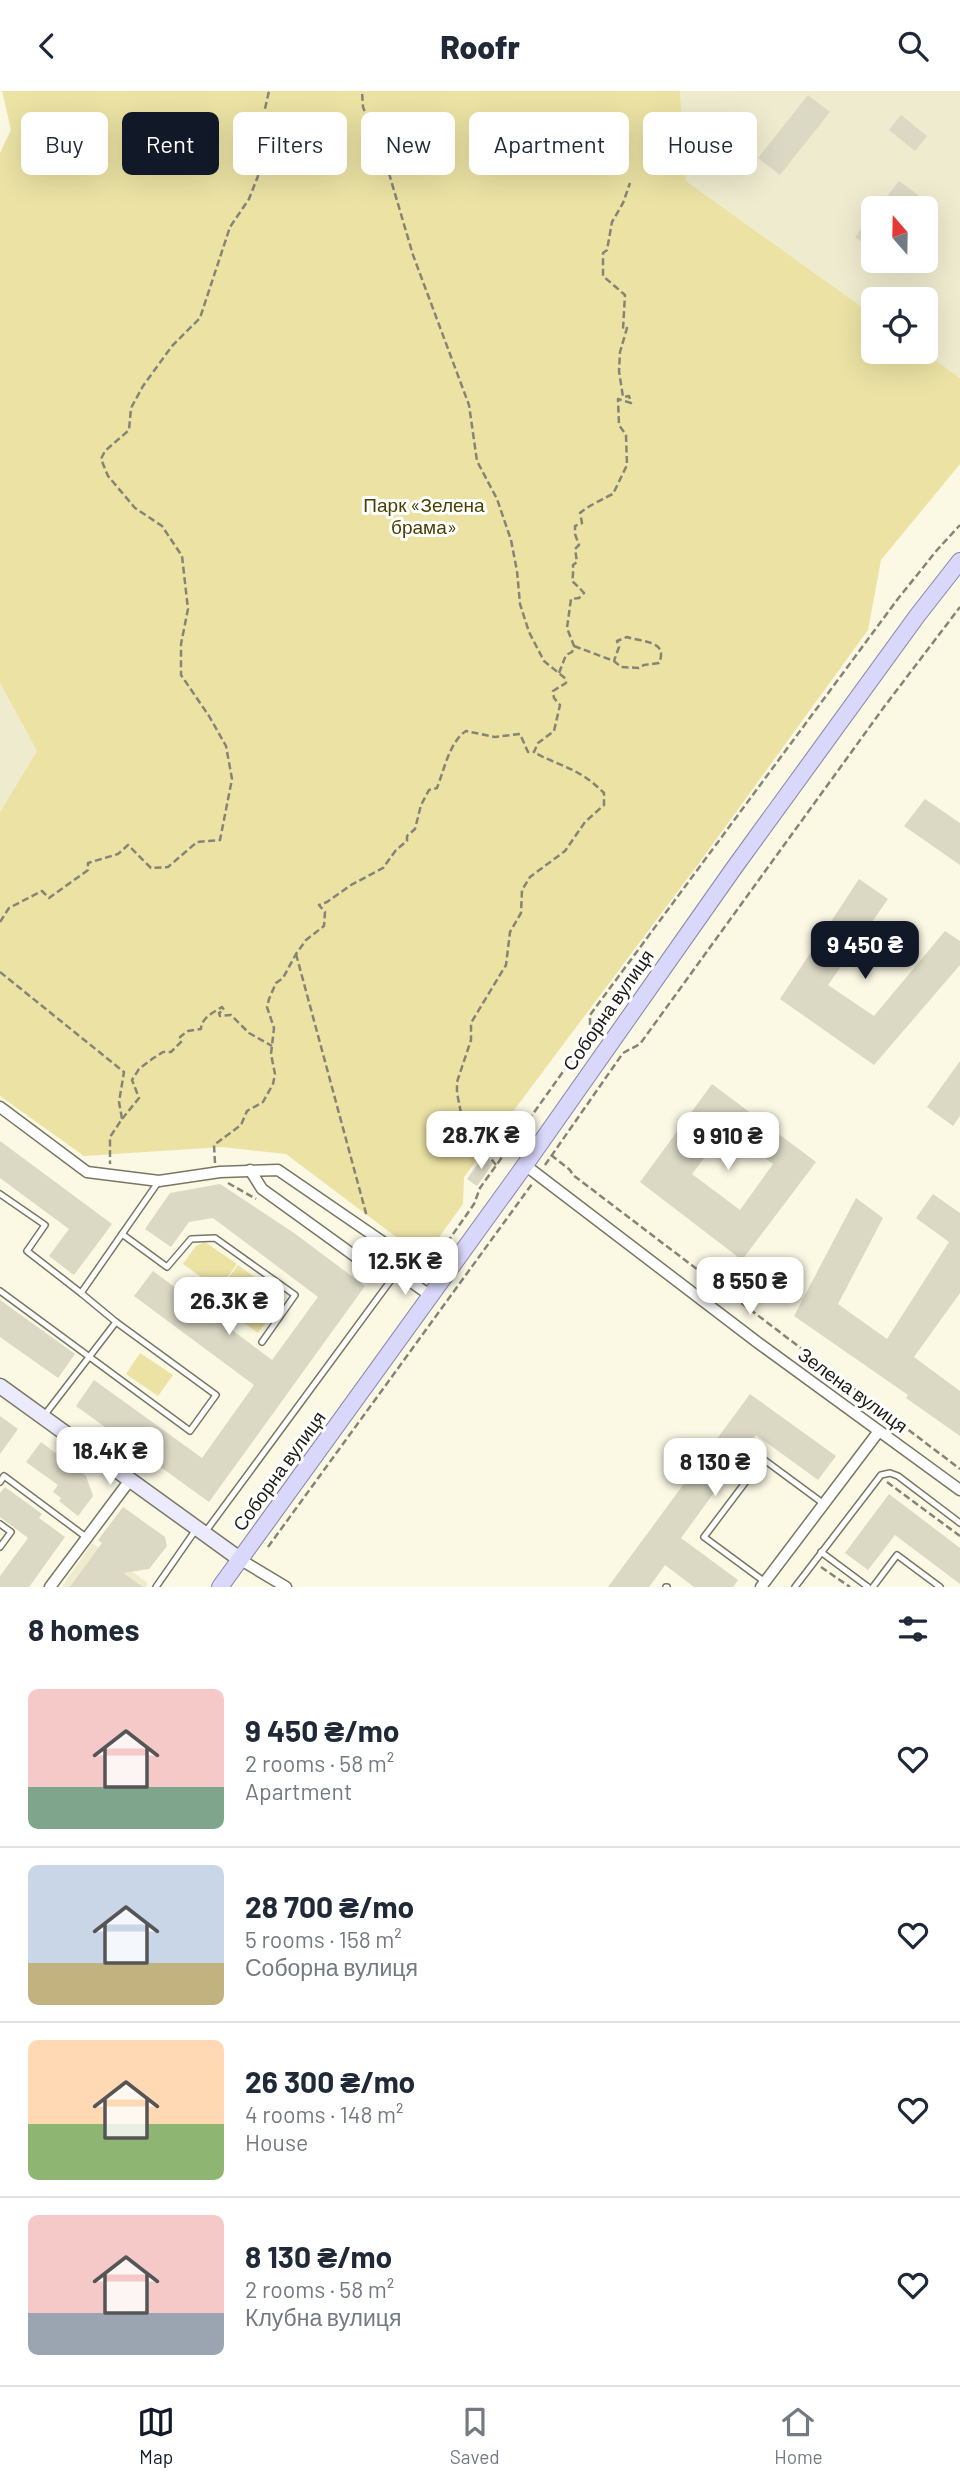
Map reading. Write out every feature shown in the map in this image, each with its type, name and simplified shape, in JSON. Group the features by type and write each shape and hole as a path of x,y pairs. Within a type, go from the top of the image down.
{"main road":[{"name":"Соборна вулиця","path":"220,1587 525,1165 742,857 917,615 960,561"},
{"path":"0,1386 241,1560"}],"street":[{"path":"0,1107 88,1172 159,1181 250,1170 278,1170 383,1242 397,1272"},
{"name":"Зелена вулиця","path":"525,1165 757,1342 960,1490"},
{"path":"250,1170 261,1189 370,1267 397,1272 431,1296"},
{"path":"763,1585 879,1431"},
{"path":"50,1587 130,1480"},
{"path":"241,1560 286,1587"}],"lane":[{"path":"81,1293 159,1181"},
{"path":"0,1194 44,1225 27,1251 116,1322 216,1395 190,1431 0,1291"},
{"path":"122,1234 167,1267 191,1239 215,1238 295,1295 262,1342"},
{"path":"156,1587 397,1272"},
{"path":"43,1417 116,1322"},
{"path":"763,1585 704,1537 763,1459 824,1504"},
{"path":"794,1587 881,1475 890,1473 898,1476 960,1523"},
{"path":"0,1482 4,1476 87,1537"},
{"path":"0,1524 11,1532 0,1547"},
{"path":"821,1552 870,1587 897,1555 940,1587"}],"path":[{"path":"0,922 9,908 42,891 49,898 88,870 89,863 118,854 128,845 152,869 169,867 197,842 220,841 232,779 226,746 181,675 181,644 188,609 182,556 162,526 135,508 108,476 101,459 105,451 129,430 131,408 143,386 172,346 200,318 230,227 249,199 258,176 257,144 269,91"},
{"path":"362,91 363,107 388,170 413,255 469,405 477,461 497,499 510,540 517,571 520,604 528,632 544,661 566,679 566,683 553,691 560,705 554,731 538,743 534,752"},
{"path":"559,673 566,655 572,652 574,646 568,628 571,599 579,598 584,593 574,586 571,580 576,562 575,549 579,545 575,526 582,523 580,513 584,509 612,494 627,465 626,435 619,425 617,412 618,399 631,403 629,395 623,397 618,371 627,328 623,329 625,295 603,276 603,253 607,250 612,222 630,183"},
{"path":"435,1260 474,1204 480,1188 590,1034 590,1015 897,600 960,525"},
{"path":"545,1165 623,1053 640,1044 884,707 960,607"},
{"path":"574,646 614,661 621,667 639,668 659,663 662,654 660,647 653,642 635,641 626,637 617,641 619,647 614,661"},
{"path":"265,1205 220,1175 214,1159 214,1145 241,1125 247,1111 263,1102 273,1084 274,1028 267,1007 268,999 306,940 324,926 325,912 319,905 383,868 396,850 407,841 407,836 415,829 421,805 429,790 436,788 457,737 466,731 490,737 520,734 528,752 580,771 604,793 604,805 585,822 565,851 530,877 522,890 521,913 510,932 506,965 471,1023 471,1040 457,1083 457,1093 461,1113 471,1133 496,1165"},
{"path":"296,954 372,1234"},
{"path":"0,972 124,1072 119,1103 122,1119"},
{"path":"110,1175 110,1137 139,1098 132,1080 139,1069 159,1054 171,1052 182,1041 180,1037 188,1031 201,1029 201,1024 208,1016 222,1007 224,1010 219,1013 220,1016 231,1015 249,1033 272,1046"},
{"path":"551,1155 573,1175 960,1469"},
{"path":"266,1550 527,1190"},
{"path":"887,1482 960,1536"},
{"path":"814,1577 822,1567 850,1587"}],"shaded area":[{"path":"680,91 960,91 960,378 938,362 938,287 861,287 861,306 686,181 686,175 757,175 757,112 681,112"},
{"path":"0,683 37,751 0,812"},
{"path":"92,1543 148,1583 146,1587 62,1587"}],"green space":[{"name":"Парк «Зелена брама»","path":"2,91 680,91 681,112 643,112 643,175 686,175 686,181 861,306 861,364 938,362 960,378 960,464 881,560 868,630 699,863 464,1177 463,1204 424,1258 286,1154 222,1147 84,1156 0,1096 0,812 37,751 0,683 0,153 11,130"},
{"path":"205,1242 237,1264 218,1289 183,1264 196,1246"},
{"path":"238,1265 269,1288 243,1322 212,1300"},
{"path":"270,1289 283,1299 258,1333 244,1323"},
{"path":"140,1353 173,1375 158,1396 126,1374"}],"building":[{"path":"808,95 830,112 780,175 758,158"},
{"path":"901,115 927,136 915,151 889,130"},
{"path":"899,181 919,196 887,196"},
{"path":"861,229 861,242 855,237"},
{"path":"925,799 960,823 960,865 904,826"},
{"path":"859,879 888,899 828,985 874,1016 945,931 960,941 960,965 874,1065 780,999"},
{"path":"960,1061 960,1116 953,1126 927,1107"},
{"path":"712,1084 816,1162 742,1260 640,1182","holes":["729,1125 746,1138 743,1142 773,1164 740,1210 692,1174"]},
{"path":"0,1141 112,1224 74,1275 49,1256 69,1229 0,1178"},
{"path":"484,1155 494,1162 477,1186 467,1179"},
{"path":"220,1184 294,1233 365,1286 209,1502 76,1406 94,1380 202,1458 254,1385 134,1296 153,1271 272,1360 318,1297 213,1218 189,1222 171,1247 145,1229 170,1193"},
{"path":"933,1194 960,1213 960,1293 914,1357 960,1391 960,1436 906,1398 908,1395 794,1316 856,1198 883,1218 838,1304 887,1339 949,1242 916,1218"},
{"path":"0,1300 75,1354 58,1378 0,1337"},
{"path":"750,1394 836,1456 818,1480 756,1435 681,1538 738,1580 733,1587 694,1587 665,1565 649,1587 608,1587"},
{"path":"0,1416 18,1429 0,1454"},
{"path":"41,1442 86,1476 93,1496 78,1516 59,1501 61,1498 53,1492 58,1485 26,1462"},
{"path":"5,1487 42,1514 39,1518 65,1537 29,1587 0,1587 0,1576 28,1538 0,1517 0,1493"},
{"path":"889,1494 960,1548 960,1584 895,1535 868,1570 845,1553"},
{"path":"123,1507 165,1537 167,1546 149,1569 123,1573 143,1587 70,1587 102,1543 98,1540"}]}
